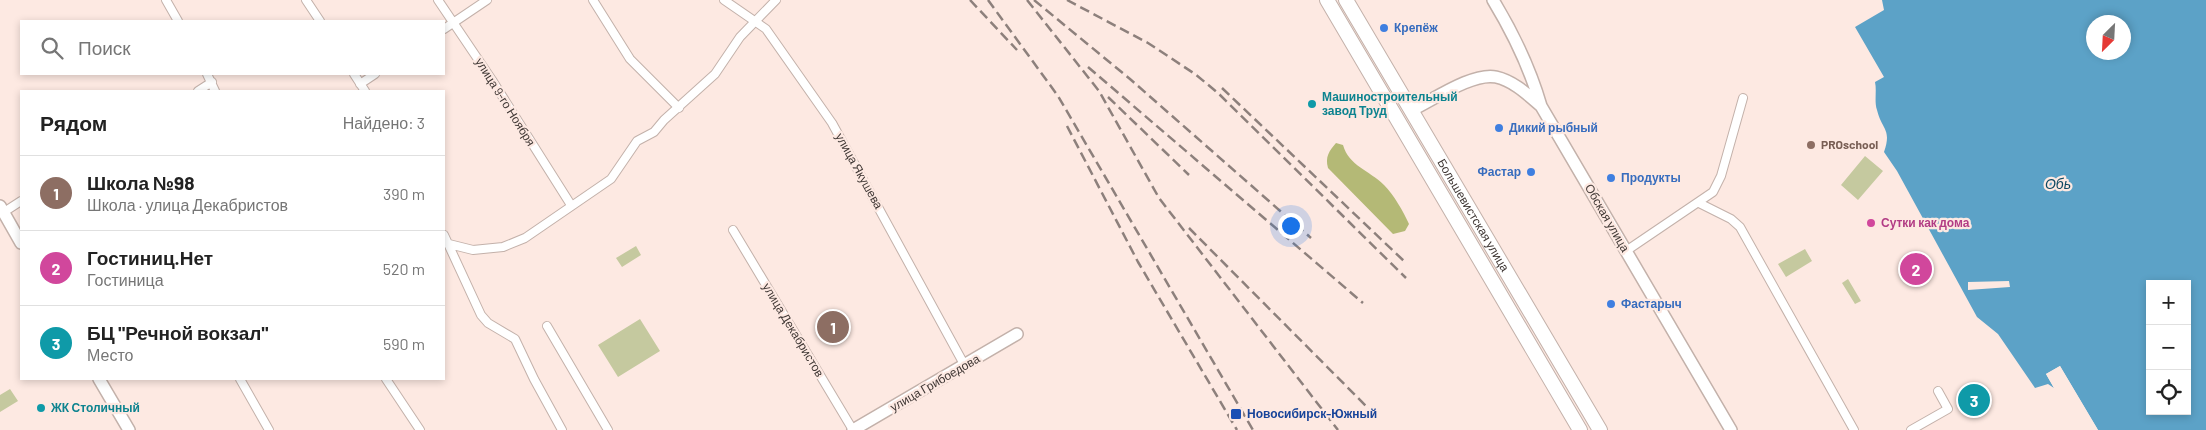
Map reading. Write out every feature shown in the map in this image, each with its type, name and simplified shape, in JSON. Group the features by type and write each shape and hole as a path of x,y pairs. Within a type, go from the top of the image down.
{"highway":[{"name":"Большевистская улица","path":"1327,0 1580,430"},
{"name":"Большевистская улица","path":"1346,0 1600,430"}],"street":[{"path":"166,0 177,20"},
{"path":"306,0 319,20"},
{"name":"улица 9-го Ноября","path":"438,0 454,22 571,206"},
{"path":"445,27 487,0"},
{"path":"594,0 630,59 680,108"},
{"name":"улица Якушева","path":"724,0 744,16 766,29 832,123 965,366"},
{"path":"449,244 473,250 503,247 525,238 611,179 637,142 654,132 664,120 680,108 715,74 740,37 776,0"},
{"name":"Обская улица","path":"1493,0 1524,58 1541,106 1731,430"},
{"path":"208,75 215,90"},
{"path":"355,75 364,90"},
{"path":"360,84 374,75"},
{"path":"1412,110 1480,77 1495,77 1509,82 1541,106"},
{"path":"200,90 212,82"},
{"path":"1626,251 1711,195 1721,176 1743,98"},
{"path":"20,202 1,211 20,241"},
{"path":"1699,203 1731,219 1740,227 1854,430"},
{"name":"улица Декабристов","path":"733,230 853,430"},
{"path":"445,237 481,315 488,323 515,339 562,430"},
{"path":"547,326 608,430"},
{"name":"улица Грибоедова","path":"853,430 1017,334"},
{"path":"100,380 129,430"},
{"path":"241,380 269,430"},
{"path":"387,380 420,430"},
{"path":"1910,430 1948,409 1938,391"}],"green space":[{"path":"1336,143 1343,145 1355,163 1384,185 1391,193 1409,224 1405,231 1393,234 1328,168 1328,154"},
{"path":"1865,156 1883,171 1858,200 1841,185"},
{"path":"636,246 641,255 622,267 616,258"},
{"path":"1805,249 1812,261 1786,277 1778,264"},
{"path":"1848,279 1861,301 1855,304 1842,283"},
{"path":"640,319 660,351 618,377 598,345"},
{"path":"10,389 18,401 0,412 0,395"}],"water":[{"name":"Обь","path":"1882,0 2206,0 2206,430 2098,430 2060,366 2046,374 2054,388 2048,384 2035,388 1998,334 1977,317 1897,171 1884,152 1887,134 1876,107 1875,82 1884,77 1855,27 1884,10"}],"pier":[{"path":"2009,281 2010,287 1968,290 1968,282"},
{"path":"2060,366 2098,430 2095,430 2059,369 2049,375 2056,388 2055,391 2051,390 2054,388 2046,374"}],"railway":[{"path":"970,0 1017,50"},
{"path":"988,0 1058,96 1253,430"},
{"path":"1027,0 1099,91 1159,198 1338,430"},
{"path":"1034,0 1130,79 1311,238"},
{"path":"1067,0 1148,43 1195,74 1218,93 1406,278"},
{"path":"1088,67 1363,303"},
{"path":"1222,88 1405,262"},
{"path":"1108,97 1189,175"},
{"path":"1067,126 1138,262 1237,430"},
{"path":"1189,228 1371,411"}],"place":[{"name":"Крепёж","path":"1384,28"},
{"name":"Машиностроительный завод Труд","path":"1312,104"},
{"name":"Дикий рыбный","path":"1499,128"},
{"name":"PROschool","path":"1811,145"},
{"name":"Фастар","path":"1531,172"},
{"name":"Продукты","path":"1611,178"},
{"name":"Сутки как дома","path":"1871,223"},
{"name":"Гостиниц.Нет","path":"1916,269"},
{"name":"Фастарыч","path":"1611,304"},
{"name":"Школа №98","path":"833,327"},
{"name":"БЦ \"Речной вокзал\"","path":"1974,400"},
{"name":"ЖК Столичный","path":"41,408"},
{"name":"Новосибирск-Южный","path":"1236,414"}]}
